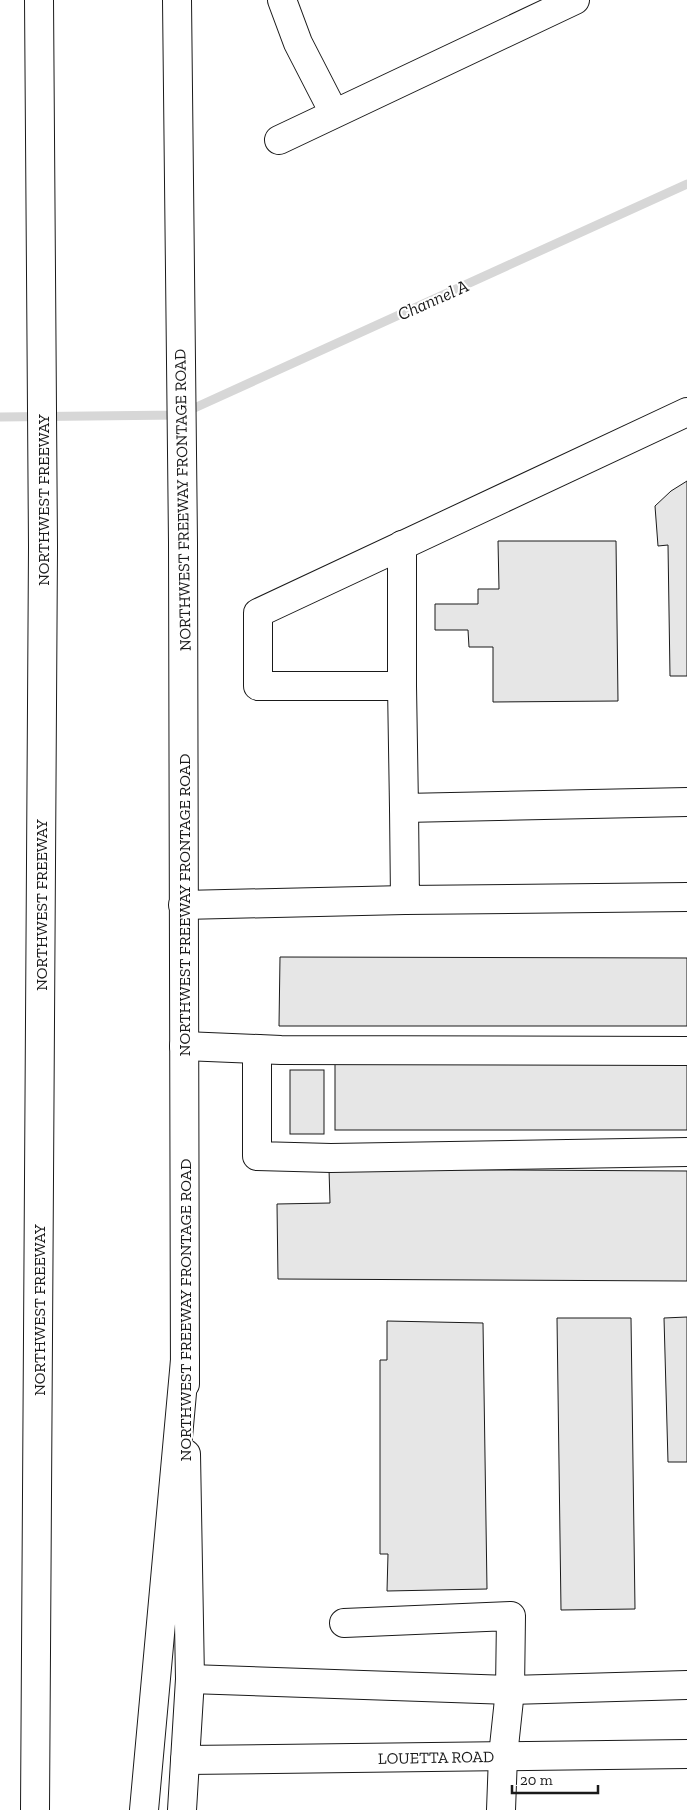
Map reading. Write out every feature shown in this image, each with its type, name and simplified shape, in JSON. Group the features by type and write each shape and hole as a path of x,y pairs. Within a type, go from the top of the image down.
{"main road":[{"name":"NORTHWEST FREEWAY","path":"36,1810 43,547 39,0"},
{"name":"NORTHWEST FREEWAY FRONTAGE ROAD","path":"177,0 184,543 185,1360 190,1679 182,1810"},
{"path":"282,0 298,43 334,113"},
{"path":"279,140 575,0"},
{"path":"402,686 258,686 258,613 687,412"},
{"path":"402,545 405,900"},
{"path":"404,808 687,802"},
{"path":"184,905 687,897"},
{"path":"184,1046 258,1049 687,1051"},
{"path":"258,1049 257,1156 331,1158 687,1152"},
{"path":"144,1810 185,1360"},
{"path":"344,1623 511,1616 510,1690 502,1756 501,1810"},
{"path":"190,1679 510,1690 687,1685"},
{"name":"LOUETTA ROAD","path":"186,1760 687,1754"}],"building":[{"path":"687,481 687,676 670,676 668,545 658,546 655,506 671,491"},
{"path":"498,541 616,541 618,701 493,702 493,647 469,647 468,630 435,630 435,604 478,604 478,589 499,589"},
{"path":"280,957 687,958 687,1026 279,1026"},
{"path":"335,1062 687,1062 687,1130 335,1130"},
{"path":"290,1070 324,1070 324,1134 290,1134"},
{"path":"329,1169 687,1171 687,1281 278,1279 277,1204 330,1203"},
{"path":"687,1317 687,1462 668,1462 664,1318"},
{"path":"557,1318 631,1318 635,1609 561,1610"},
{"path":"387,1321 483,1323 487,1589 387,1591 388,1554 380,1554 380,1360 387,1360"}],"waterway":[{"name":"Channel A","path":"0,417 179,415 687,184"}]}
